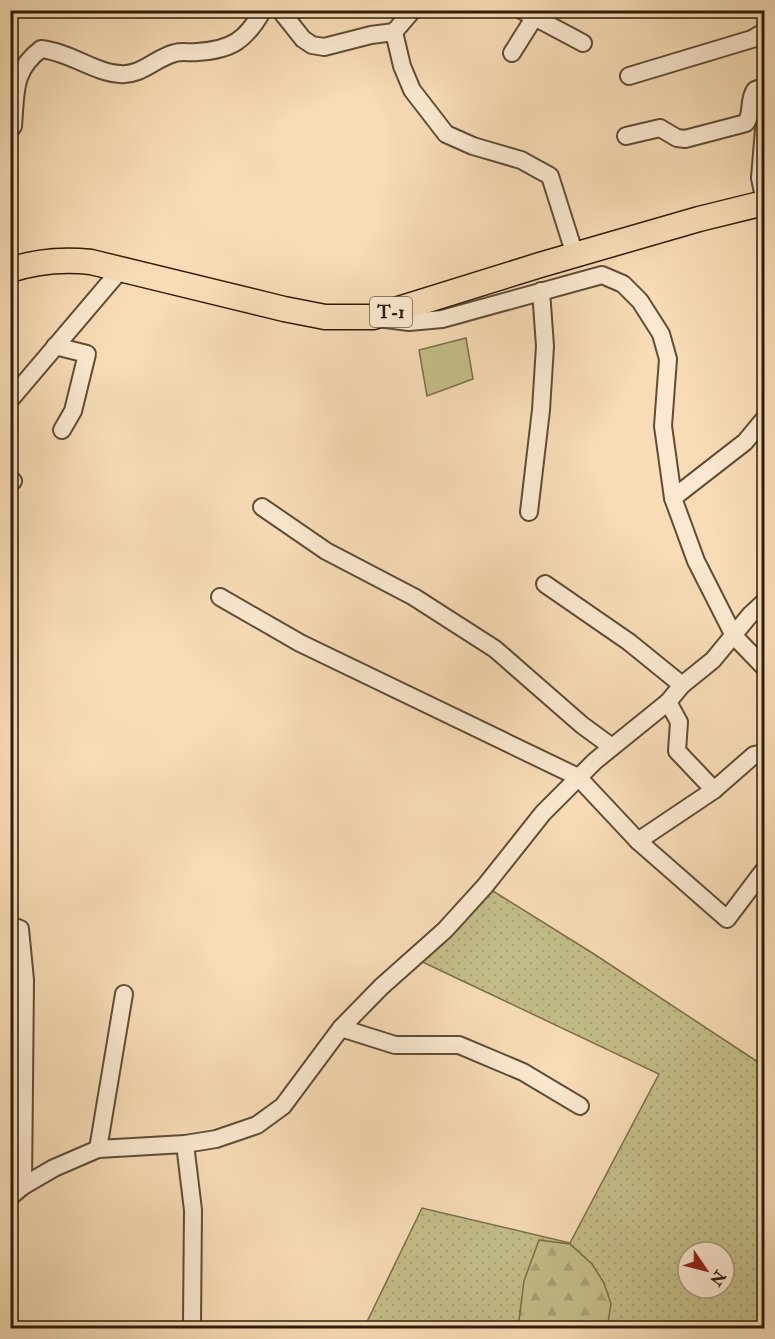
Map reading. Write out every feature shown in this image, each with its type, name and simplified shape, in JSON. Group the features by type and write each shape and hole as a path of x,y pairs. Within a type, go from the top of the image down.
{"highway":[{"name":"T-1","path":"10,270 42,262 68,260 122,268 284,309 325,316 373,317 575,255 699,219 765,203"}],"street":[{"path":"10,130 13,126 17,81 27,60 41,49 57,51 118,74 136,73 177,52 216,51 240,41 252,29 263,10"},
{"path":"279,10 303,39 312,45 324,47 371,35 394,32 413,10"},
{"path":"512,53 528,14 583,43"},
{"path":"394,32 402,66 412,90 446,134 472,146 521,160 550,176 575,255"},
{"path":"629,76 752,39 765,32"},
{"path":"626,136 660,128 676,138 685,139 746,123 750,117 750,97 755,90 765,87"},
{"path":"765,129 760,178 765,197"},
{"path":"10,400 122,268"},
{"path":"373,317 410,322 442,319 602,275 623,284 640,301 661,334 668,359 663,426 673,498 696,561 734,636 765,667"},
{"path":"530,512 545,346 541,291"},
{"path":"55,346 87,354 73,411 62,430"},
{"path":"673,498 745,442 765,419"},
{"path":"262,507 326,551 414,597 495,649 582,725 612,747"},
{"path":"545,584 629,642 682,685"},
{"path":"220,597 300,644 578,777 638,841 727,919 765,870"},
{"path":"10,1197 23,1185 54,1168 98,1149 185,1144 216,1139 257,1125 283,1106 340,1028 381,987 445,930 490,882 543,813 578,777 668,702 682,685 713,660 750,615 765,602"},
{"path":"668,702 679,722 676,751 714,790"},
{"path":"638,841 714,790 754,755 765,753"},
{"path":"10,925 20,929 18,978 23,1185"},
{"path":"98,1149 124,994"},
{"path":"340,1028 395,1045 459,1045 523,1072 580,1106"},
{"path":"185,1144 193,1210 194,1327"}],"green space":[{"path":"466,338 473,379 427,396 419,350"},
{"path":"485,886 594,954 764,1066 764,1328 364,1328 422,1208 570,1243 659,1074 414,958"},
{"path":"539,1240 570,1244 592,1264 604,1283 611,1304 607,1328 518,1328 524,1281"}]}
